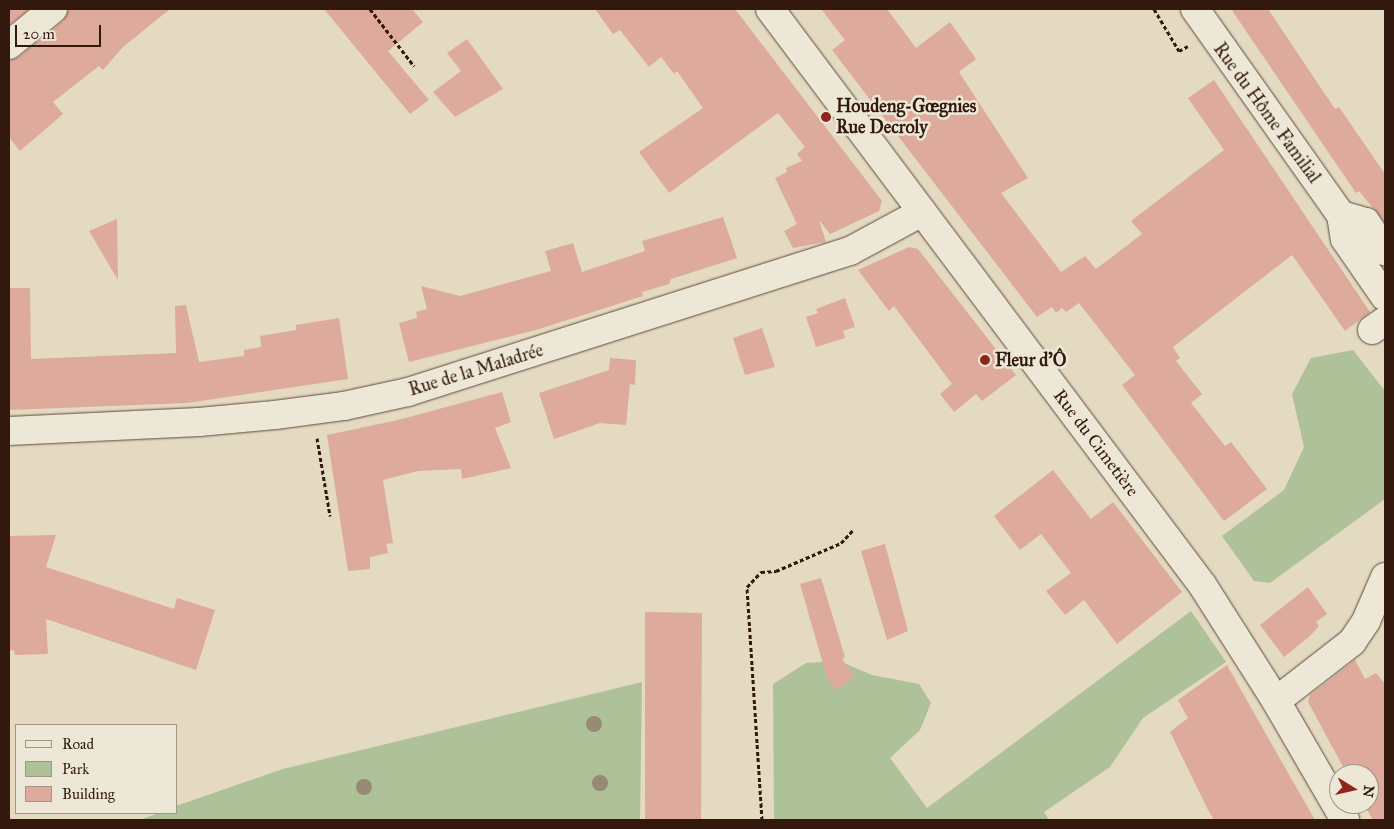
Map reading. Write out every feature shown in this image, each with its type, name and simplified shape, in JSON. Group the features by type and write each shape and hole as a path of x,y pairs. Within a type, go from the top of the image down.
{"street":[{"path":"9,45 52,9"},
{"name":"Rue du Cimetière","path":"770,9 1191,570 1276,701 1345,820"},
{"name":"Rue du Hôme Familial","path":"1195,9 1341,215 1345,239 1385,297"},
{"name":"Rue de la Maladrée","path":"9,431 199,422 312,410 408,392 850,251 922,212"},
{"path":"1341,215 1366,222 1385,251"},
{"path":"1276,701 1352,642 1366,621 1385,577"}],"path":[{"path":"370,9 414,66"},
{"path":"312,410 330,516"},
{"path":"762,820 747,587 760,572 776,571 841,544 853,530"}],"green space":[{"path":"1353,350 1385,391 1385,499 1270,583 1254,581 1222,536 1284,490 1304,447 1292,394 1311,358"},
{"path":"1191,611 1226,662 1143,718 1110,767 1044,812 1049,820 774,820 773,684 806,663 839,661 872,675 919,684 931,703 920,730 890,758 927,808"},
{"path":"642,682 640,820 140,820 156,814 178,814 178,805 283,769"}],"building":[{"path":"9,9 29,9 9,25"},
{"path":"68,9 170,9 123,47 103,70 99,66 53,102 63,114 20,151 9,137 9,60 19,57 63,21"},
{"path":"324,9 412,9 423,22 388,51 429,100 410,114"},
{"path":"595,9 735,9 882,201 879,211 830,234 819,220 826,242 793,248 784,231 797,224 775,178 787,172 786,168 802,161 797,154 805,147 778,113 669,193 639,152 703,108 677,71 674,74 661,57 649,67 620,30 613,34"},
{"path":"821,9 887,9 916,48 950,22 976,59 959,72 1028,178 1001,193 1061,272 1085,256 1096,269 1142,234 1131,221 1224,150 1188,98 1214,80 1370,312 1345,331 1292,255 1173,347 1180,358 1176,361 1202,394 1191,403 1225,446 1231,442 1267,489 1224,521 1122,385 1135,375 1079,303 1066,312 1062,308 1056,313 1052,307 1037,317 832,50 845,40"},
{"path":"1231,9 1268,9 1335,109 1339,107 1385,174 1385,223 1359,191 1356,193"},
{"path":"467,39 503,89 455,117 433,92 461,71 447,53"},
{"path":"723,217 737,258 671,279 669,284 642,292 643,296 536,330 409,362 399,323 417,318 416,312 427,309 421,286 460,296 551,271 545,251 573,243 582,272 645,251 642,241"},
{"path":"117,219 118,280 89,231"},
{"path":"909,247 918,249 1016,375 982,401 976,394 954,412 940,394 952,384 894,306 889,311 858,270"},
{"path":"9,288 30,288 31,359 176,353 175,306 186,305 199,362 244,356 244,350 261,347 260,336 296,330 296,325 339,318 348,379 187,403 9,410"},
{"path":"845,298 855,327 843,331 845,338 816,347 806,317 818,313 816,309"},
{"path":"762,328 775,367 745,375 733,338"},
{"path":"610,358 636,360 635,385 630,384 626,425 600,423 554,439 539,393 609,370"},
{"path":"502,392 511,422 495,428 511,468 462,479 461,469 418,471 383,480 393,543 386,544 388,553 370,557 370,569 348,571 327,435 398,420"},
{"path":"1053,470 1091,519 1113,502 1182,592 1117,644 1084,600 1065,615 1046,591 1071,573 1041,534 1020,550 994,516"},
{"path":"56,535 46,567 174,609 177,598 215,610 196,670 46,619 48,654 15,655 14,650 9,651 9,536"},
{"path":"885,544 908,631 887,640 861,551"},
{"path":"821,578 845,657 842,659 855,677 835,690 827,678 800,584"},
{"path":"1308,587 1327,614 1316,622 1319,626 1310,636 1284,657 1260,625"},
{"path":"645,612 702,613 701,820 645,820"},
{"path":"1355,660 1365,679 1376,673 1385,684 1385,820 1373,820 1370,814 1379,814 1379,764 1342,764 1308,702 1310,695"},
{"path":"1227,665 1315,820 1214,820 1208,810 1170,732 1188,718 1178,700"}],"place":[{"name":"Houdeng-Gœgnies Rue Decroly","path":"826,117"},
{"name":"Fleur d'Ô","path":"985,360"}]}
